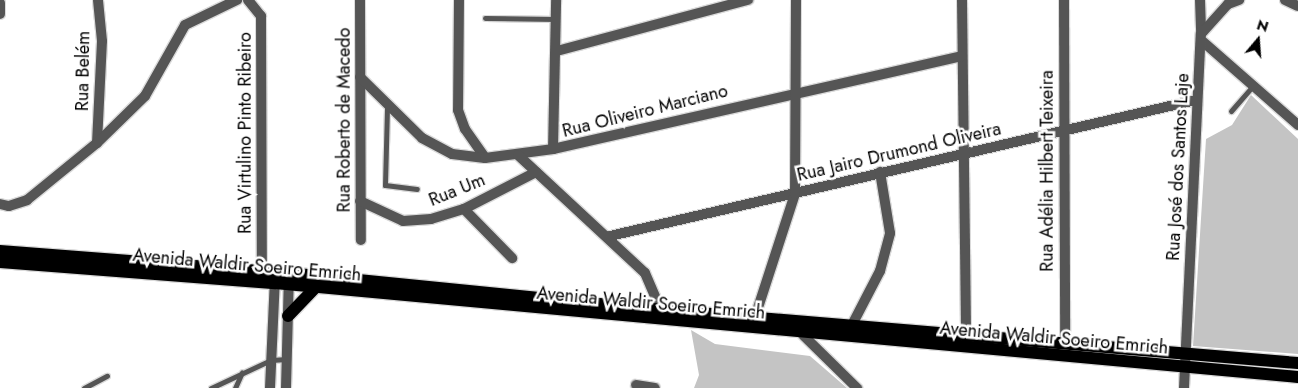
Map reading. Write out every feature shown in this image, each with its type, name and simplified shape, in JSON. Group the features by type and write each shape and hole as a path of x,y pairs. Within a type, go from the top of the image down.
{"main road":[{"name":"Avenida Waldir Soeiro Emrich","path":"0,251 262,271 275,278"},
{"name":"Avenida Waldir Soeiro Emrich","path":"0,262 289,279 663,315 802,335 1298,378"},
{"name":"Avenida Waldir Soeiro Emrich","path":"289,279 315,288 663,315 755,317 853,323 966,335 1298,363"},
{"path":"288,316 315,288"}],"street":[{"name":"Rua Belém","path":"97,143 102,41 98,0"},
{"path":"0,204 9,206 26,200 97,143 145,96 185,25 238,0"},
{"name":"Rua Virtulino Pinto Ribeiro","path":"248,0 261,16 262,271"},
{"name":"Rua Roberto de Macedo","path":"360,0 361,240"},
{"path":"459,0 458,110 465,129 485,158"},
{"path":"553,149 557,51 556,0"},
{"path":"557,51 748,0"},
{"path":"755,317 795,194 796,0"},
{"path":"962,0 966,335"},
{"name":"Rua Adélia Hilbert Teixeira","path":"1064,0 1062,132 1065,342"},
{"name":"Rua José dos Santos Laje","path":"1184,388 1196,100 1201,37 1200,0"},
{"path":"1239,0 1228,4 1201,37 1298,124"},
{"path":"1286,0 1298,6"},
{"path":"0,3 0,14"},
{"name":"Rua Oliveiro Marciano","path":"360,77 387,108 429,142 452,154 485,158 553,149 797,91 962,56"},
{"name":"Rua Jairo Drumond Oliveira","path":"610,236 1196,100"},
{"path":"518,155 610,236 645,273 663,315"},
{"name":"Rua Um","path":"360,201 403,221 431,219 464,209 536,172"},
{"path":"853,323 880,271 890,233 880,172"},
{"path":"464,209 512,258"},
{"path":"270,388 275,278"},
{"path":"286,388 289,279"},
{"path":"802,335 857,388"},
{"path":"636,385 655,388"}],"lane":[{"path":"485,18 556,19"},
{"path":"1231,112 1253,85"},
{"path":"387,108 385,185 417,189"},
{"path":"212,388 242,372 271,360 287,359"},
{"path":"235,388 242,372"},
{"path":"84,388 107,376"}],"building":[{"path":"1251,95 1298,139 1298,354 1193,346 1206,139 1232,125"},
{"path":"691,330 715,344 810,356 847,388 694,388 699,375"}]}
